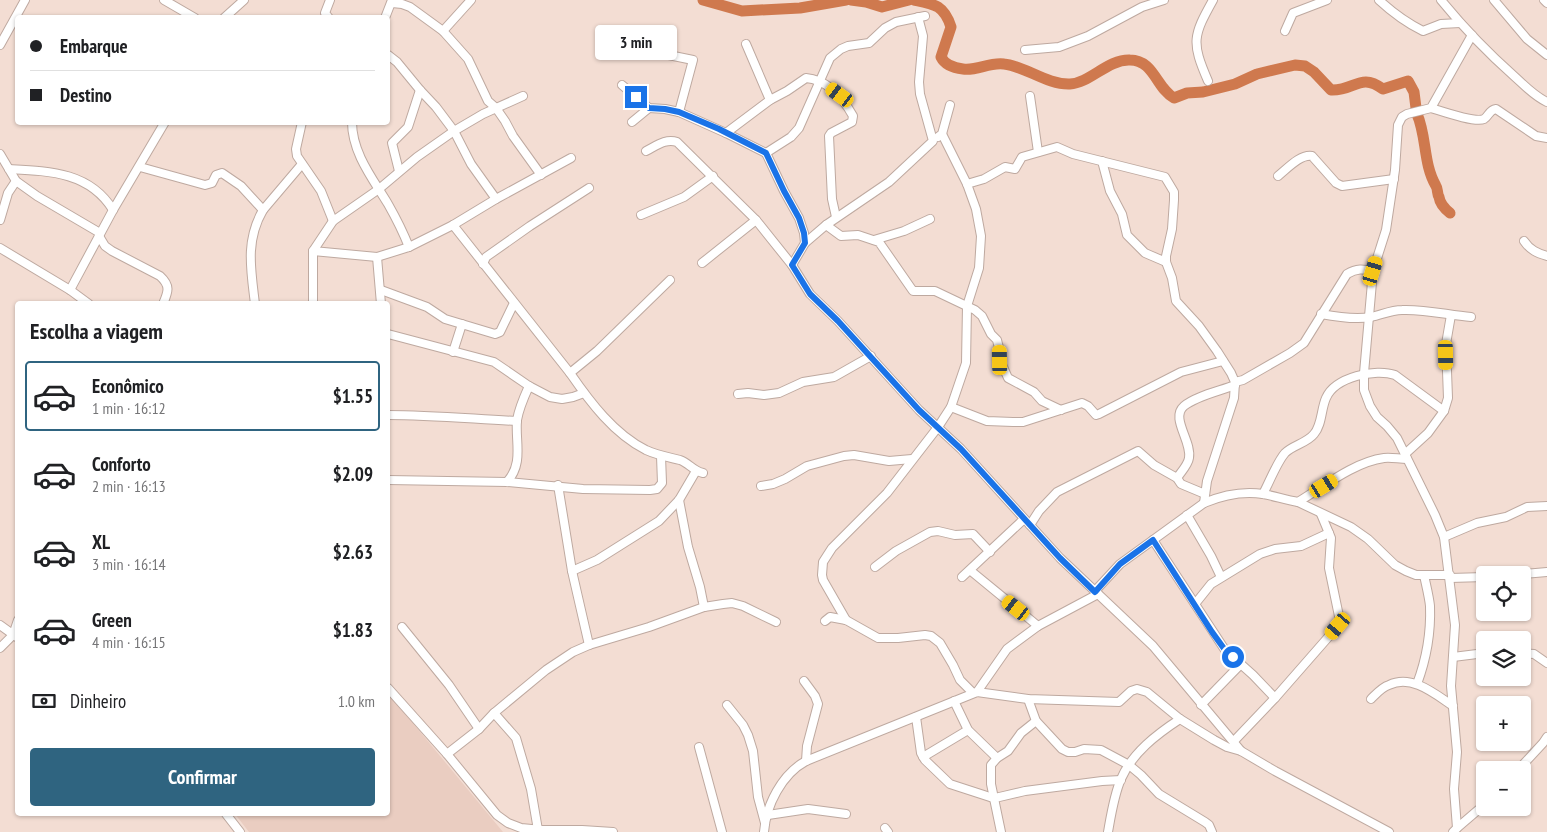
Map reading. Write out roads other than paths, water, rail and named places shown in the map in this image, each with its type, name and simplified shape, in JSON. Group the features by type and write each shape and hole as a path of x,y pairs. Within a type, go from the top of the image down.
{"street":[{"path":"17,15 25,0"},
{"path":"164,0 190,15"},
{"path":"227,15 244,0"},
{"path":"327,15 325,12 330,0"},
{"path":"1025,50 1059,46 1088,36 1142,7 1164,0"},
{"path":"1208,81 1196,50 1195,37 1214,0"},
{"path":"1286,31 1293,13 1312,4 1327,0"},
{"path":"1379,0 1408,23 1423,31 1441,24 1460,23"},
{"path":"1440,0 1472,36 1530,90 1547,102"},
{"path":"1494,0 1528,39 1547,55"},
{"path":"386,15 392,1 410,7 443,32 468,59 488,102 496,108 513,136 542,175"},
{"path":"443,32 467,2"},
{"path":"766,153 796,133 830,58 848,46 869,43 885,28 896,22 921,17 923,36 920,55 920,94 932,141"},
{"path":"0,45 15,18"},
{"path":"632,33 637,49 641,53 659,53 693,60 679,112"},
{"path":"1431,108 1472,36"},
{"path":"746,44 770,100"},
{"path":"390,57 436,106 454,131 471,164 496,198"},
{"path":"726,133 770,100 788,91 804,78 819,80 840,95 853,116 852,122 831,133 829,136 832,198 836,217"},
{"path":"622,85 649,108 679,112 766,153 799,218 805,243"},
{"path":"399,171 392,143 408,127 420,90"},
{"path":"315,301 313,251 333,221 379,189 417,156 454,131 496,108 523,96"},
{"path":"1030,96 1038,152"},
{"path":"792,265 805,243 836,217 889,182 932,141 942,134 950,105"},
{"path":"632,122 649,108"},
{"path":"1455,830 1454,789 1457,752 1451,686 1456,626 1450,577 1444,537 1435,515 1397,438 1377,417 1370,406 1364,390 1373,271 1386,230 1394,179 1398,125 1402,117 1416,111 1431,108 1480,120 1491,110 1496,109 1536,136 1547,138"},
{"path":"70,290 113,210 163,125"},
{"path":"301,125 296,153 321,192 333,221"},
{"path":"352,125 352,133 357,150 409,247"},
{"path":"846,620 823,580 823,562 841,538 887,493 938,427 951,407 966,363 967,306 979,268 981,236 976,209 967,184 942,134"},
{"path":"646,151 672,140 677,142 713,176 756,220 792,265 810,294 871,356 919,410 961,449 1060,558 1153,646 1241,751"},
{"path":"967,184 984,179 1005,167 1015,169 1022,157 1057,147 1073,154 1125,166 1168,179 1174,192 1174,200 1172,229 1166,252 1166,262 1172,278 1176,301 1199,326 1223,361 1235,384 1234,398 1209,473 1205,498 1187,515 1120,564 1096,593 1038,626 1006,649 974,693"},
{"path":"0,154 16,181 100,235 105,246 112,251 160,276 166,282 168,290 164,301"},
{"path":"1278,176 1303,157 1309,155 1336,183 1342,186 1394,179"},
{"path":"313,251 377,257 409,247 453,225 496,198 571,158"},
{"path":"1102,161 1110,191 1122,214 1127,235 1144,253 1166,262"},
{"path":"254,301 250,243 258,219 263,210 302,164"},
{"path":"140,166 205,185 210,185 216,175 222,174 241,186 263,210"},
{"path":"9,169 59,173 98,191 113,210"},
{"path":"641,215 684,197 713,176"},
{"path":"0,220 8,193 16,181"},
{"path":"485,261 530,226 590,188"},
{"path":"874,240 904,231 930,219"},
{"path":"702,264 756,220"},
{"path":"453,225 478,258 485,261 514,303 584,392 620,432 645,449 683,462 700,472 679,500 659,521 597,560 572,571"},
{"path":"826,225 841,236 858,235 874,240 884,247 913,291 935,291 967,306 982,316 991,334 997,340 1000,360 1008,378 1034,392 1042,401 1061,410"},
{"path":"1524,241 1529,248 1547,256"},
{"path":"0,248 85,301"},
{"path":"377,257 381,301"},
{"path":"1178,478 1187,463 1189,455 1178,417 1180,411 1191,401 1235,384 1290,353 1304,342 1348,274 1361,268 1373,271"},
{"path":"570,372 604,345 670,280"},
{"path":"381,290 426,307 445,319 498,334 514,303"},
{"path":"1321,314 1340,318 1369,317 1400,310 1430,311 1471,317"},
{"path":"1298,502 1369,461 1406,456 1428,433 1444,411 1448,398 1446,344 1451,315"},
{"path":"453,352 462,324"},
{"path":"390,335 498,364 529,386 550,397 562,399 584,392"},
{"path":"738,394 764,395 779,393 803,382 834,377 871,356"},
{"path":"951,407 987,421 1023,422 1082,403 1088,406 1096,415 1180,372 1223,361"},
{"path":"1263,494 1284,455 1316,433 1326,398 1330,391 1340,384 1364,373 1379,372 1395,375 1444,411"},
{"path":"507,482 515,472 518,447 517,421 522,400 529,386"},
{"path":"390,415 434,415 453,418 517,421"},
{"path":"962,576 1027,522 1057,492 1139,451 1154,465 1178,478 1181,484 1205,498 1237,493 1263,494 1298,502 1351,527 1395,565 1406,571 1424,575 1476,577"},
{"path":"761,486 785,479 807,466 844,456 854,455 889,461 912,459"},
{"path":"390,480 507,482 622,491 657,489 662,483 663,477 662,456"},
{"path":"558,486 572,571 589,645"},
{"path":"679,500 688,547 704,607"},
{"path":"1444,537 1477,523 1506,517 1527,507 1547,506"},
{"path":"1234,741 1314,654 1338,626 1340,621 1329,568 1331,543 1321,514"},
{"path":"1187,515 1212,556 1221,577"},
{"path":"876,567 896,551 934,531 955,535 973,534 990,552"},
{"path":"1195,604 1210,584 1260,554 1275,549 1301,546 1329,533"},
{"path":"1153,540 1225,650 1242,664 1275,698"},
{"path":"970,570 1038,626"},
{"path":"1531,573 1547,572"},
{"path":"1416,684 1424,665 1429,625 1430,605 1424,575"},
{"path":"447,754 546,670 573,652 589,645 650,627 704,607 732,603 743,606 776,622"},
{"path":"825,620 830,617 846,620 878,638 931,636 940,643 960,680 974,693"},
{"path":"1,625 15,622"},
{"path":"0,648 15,636 1,625"},
{"path":"402,627 444,678 478,729"},
{"path":"1453,657 1476,654"},
{"path":"1531,654 1547,663"},
{"path":"1201,705 1242,664"},
{"path":"804,681 815,696 818,704 807,746 806,761"},
{"path":"1371,699 1387,685 1396,682 1407,682 1416,684 1453,706"},
{"path":"764,832 765,823 776,792 795,767 974,693 1028,699 1119,702 1131,691 1137,689 1147,692 1180,719 1220,743 1241,751 1389,832"},
{"path":"390,690 447,754 497,815 508,823 521,828 541,831 613,832"},
{"path":"1028,699 1036,721 1062,749 1068,752 1101,750 1129,765 1141,774 1159,794 1209,825 1212,832"},
{"path":"954,701 968,730 997,758"},
{"path":"727,705 743,725 748,735 758,797 765,823"},
{"path":"494,713 516,738 532,788 541,831"},
{"path":"916,716 923,757 950,784 995,798 1025,791 1121,780"},
{"path":"1108,832 1121,780 1129,765 1152,739 1180,719"},
{"path":"1001,832 990,774 991,765 997,758 1008,751 1021,733 1036,721"},
{"path":"923,757 968,730"},
{"path":"1526,761 1547,737"},
{"path":"699,747 722,832"},
{"path":"768,815 808,809 846,814"},
{"path":"1455,830 1476,812"},
{"path":"228,816 240,832"}],"waterway":[{"path":"703,0 742,11 800,8 846,0"},
{"path":"851,0 882,7 909,0"},
{"path":"914,0 933,4 945,14 951,27 941,57 947,64 956,68 973,69 993,64 1012,65 1053,82 1070,84 1085,80 1114,63 1130,60 1138,61 1150,69 1163,88 1174,98 1187,93 1203,92 1235,84 1257,74 1295,65 1305,66 1314,72 1331,90 1339,90 1363,82 1375,84 1383,89 1408,81 1414,92 1416,108"},
{"path":"1417,114 1429,169 1437,187 1440,202 1450,213"}]}
